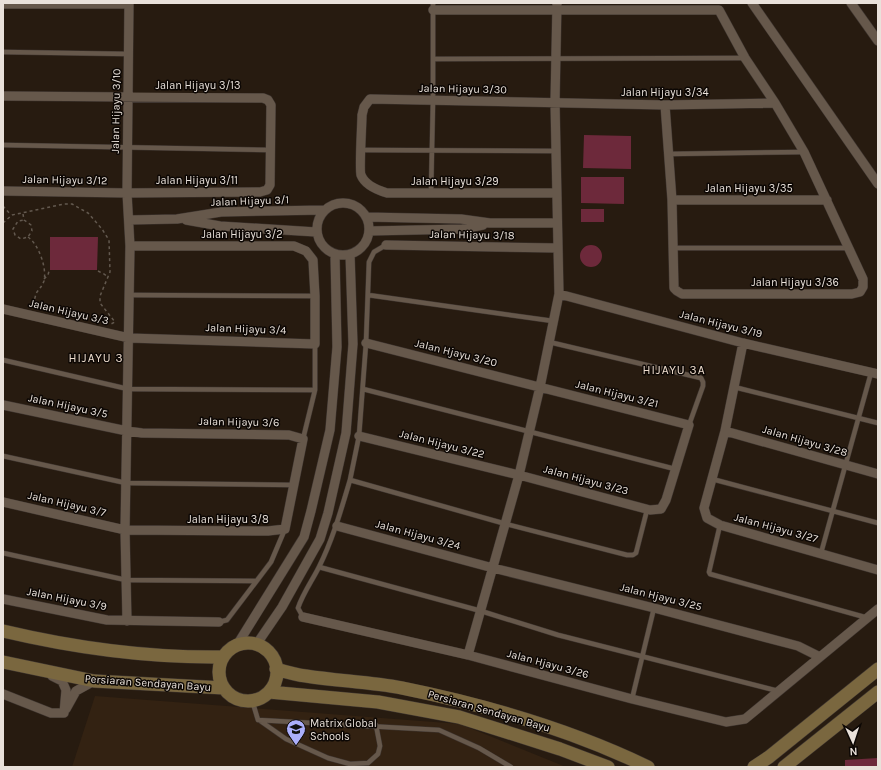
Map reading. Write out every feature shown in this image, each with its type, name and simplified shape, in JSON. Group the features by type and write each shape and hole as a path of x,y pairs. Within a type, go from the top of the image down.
{"street":[{"path":"752,3 878,184"},
{"path":"851,3 878,40"},
{"path":"3,4 129,4"},
{"name":"Jalan Hijayu 3/10","path":"127,621 125,530 130,246 127,193 129,4"},
{"path":"433,6 717,7 745,58 775,102 804,152 849,248"},
{"path":"468,655 519,474 540,387 559,294 555,151 557,7"},
{"name":"Jalan Hijayu 3/13","path":"3,96 263,98 268,100 270,105 270,150"},
{"name":"Jalan Hijayu 3/30","path":"361,150 362,115 364,107 370,99 555,102"},
{"name":"Jalan Hijayu 3/34","path":"555,102 665,105 775,102"},
{"path":"665,105 672,200 673,248"},
{"name":"Jalan Hijayu 3/11","path":"127,193 260,192 267,190 270,185 270,150"},
{"name":"Jalan Hijayu 3/29","path":"361,150 360,175 368,184 387,193 556,193"},
{"name":"Jalan Hijayu 3/12","path":"3,191 127,193"},
{"name":"Jalan Hijayu 3/35","path":"672,200 827,200"},
{"path":"339,203 347,203 362,210 366,217 369,231 368,238 358,251 350,254 335,255 323,247 316,232 319,217 324,210 331,205 339,203"},
{"name":"Jalan Hijayu 3/1","path":"129,220 176,219 221,212 324,210"},
{"path":"366,217 461,219 490,223 557,223"},
{"name":"Jalan Hijayu 3/1","path":"176,219 220,226 316,232"},
{"path":"369,231 463,229 490,223"},
{"name":"Jalan Hijayu 3/18","path":"386,245 557,248"},
{"name":"Jalan Hijayu 3/2","path":"130,246 294,246 306,251 313,260 315,296"},
{"name":"Jalan Hijayu 3/36","path":"673,248 674,288 682,294 852,294 860,292 863,287 863,279 849,248"},
{"path":"256,644 282,607 320,539 328,513 346,433 353,344 350,254"},
{"path":"237,645 304,537 311,511 331,422 337,347 335,255"},
{"name":"Jalan Hijayu 3/19","path":"559,294 743,343 874,374"},
{"path":"315,296 315,344"},
{"name":"Jalan Hijayu 3/3","path":"3,309 129,338"},
{"name":"Jalan Hijayu 3/4","path":"129,338 315,344"},
{"name":"Jalan Hjayu 3/20","path":"366,343 540,387"},
{"name":"Jalan Hijayu 3/27","path":"743,343 725,430 704,508 707,518 720,525 878,570"},
{"name":"Jalan Hijayu 3/21","path":"540,387 689,424"},
{"name":"Jalan Hijayu 3/5","path":"3,404 127,431"},
{"path":"647,510 661,509 666,500 689,424"},
{"name":"Jalan Hijayu 3/28","path":"725,430 878,474"},
{"name":"Jalan Hijayu 3/6","path":"127,431 142,433 289,434 303,439"},
{"name":"Jalan Hijayu 3/22","path":"359,436 519,474"},
{"path":"294,485 303,439"},
{"name":"Jalan Hijayu 3/23","path":"519,474 647,510"},
{"name":"Jalan Hijayu 3/8","path":"125,530 268,531 285,529 294,485"},
{"name":"Jalan Hijayu 3/7","path":"3,502 125,530"},
{"name":"Jalan Hijayu 3/24","path":"337,526 493,568"},
{"name":"Jalan Hjayu 3/25","path":"493,568 798,646 820,657"},
{"name":"Jalan Hijayu 3/9","path":"3,599 107,620 127,621"},
{"name":"Jalan Hjayu 3/26","path":"303,617 468,655 632,699 726,722 744,719 878,609"},
{"path":"127,621 219,622"},
{"path":"3,631 60,644 137,654 189,658 223,657"},
{"path":"247,643 256,644 264,648 274,661 276,669 274,685 264,696 252,700 244,700 229,694 224,688 220,680 220,664 223,657 229,650 237,645 247,643"},
{"name":"Persiaran Sendayan Bayu","path":"3,662 94,681 224,688"},
{"name":"Persiaran Sendayan Bayu","path":"276,669 306,676 401,688 471,704 579,738 648,767"},
{"path":"754,767 769,757 878,669"},
{"path":"44,671 62,681 66,690 64,713"},
{"path":"64,713 76,691 94,681"},
{"name":"Persiaran Sendayan Bayu","path":"269,692 378,702 459,717 560,749 608,767"},
{"path":"784,767 878,692"},
{"path":"3,694 51,713 64,713"}],"lane":[{"path":"431,193 433,6"},
{"path":"3,52 129,54"},
{"path":"433,59 556,60 745,58"},
{"path":"3,145 270,150"},
{"path":"361,150 555,151"},
{"path":"668,154 804,152"},
{"path":"303,617 298,608 301,597 319,567 337,526 350,480 359,436 366,343 369,262 374,252 386,245"},
{"path":"673,248 849,248"},
{"path":"368,295 553,321"},
{"path":"129,296 315,296"},
{"path":"549,342 701,378 703,386 689,424"},
{"path":"303,439 315,390 315,344"},
{"path":"3,360 128,389 315,390"},
{"path":"822,553 858,418 874,374"},
{"path":"734,387 878,423"},
{"path":"363,389 675,469"},
{"path":"3,456 126,484 294,485"},
{"path":"712,479 878,523"},
{"path":"350,480 506,524 627,555 633,555 636,553 647,510"},
{"path":"720,525 709,572 710,574 868,618"},
{"path":"219,622 227,620 270,562 285,529"},
{"path":"3,553 126,580 256,581"},
{"path":"319,567 480,611 558,635 642,655 778,691"},
{"path":"632,699 654,608"},
{"path":"252,700 258,720 286,739 328,758 350,764 368,763 378,754 380,746 376,725"},
{"path":"258,720 376,725 439,730 479,748 511,767"}],"path":[{"path":"3,223 12,215 24,214 64,204 72,204 88,213 102,229 109,240 110,272 100,296 100,303 115,322"},
{"path":"3,206 12,215"},
{"path":"24,214 24,220"},
{"path":"24,220 31,225 32,231 28,237 21,239 15,235 14,229 18,221 24,220"},
{"path":"28,237 32,240 42,260 44,279 42,287 36,293 33,307"},
{"path":"44,279 48,275 49,271"},
{"path":"98,271 108,277"}],"shaded area":[{"path":"584,135 631,136 631,169 583,168"},
{"path":"581,177 624,177 624,204 581,203"},
{"path":"581,209 604,209 604,222 581,222"},
{"path":"50,237 98,237 97,270 50,270"},
{"path":"591,245 599,248 602,256 599,264 591,267 583,264 580,256 583,248"},
{"name":"Matrix Global Schools","path":"95,696 460,724 566,767 72,767"},
{"path":"878,758 878,767 845,767 845,760"}],"place":[{"name":"Matrix Global Schools","path":"296,746"}],"district":[{"name":"HIJAYU 3","path":"96,358"},
{"name":"HIJAYU 3A","path":"674,370"}]}
